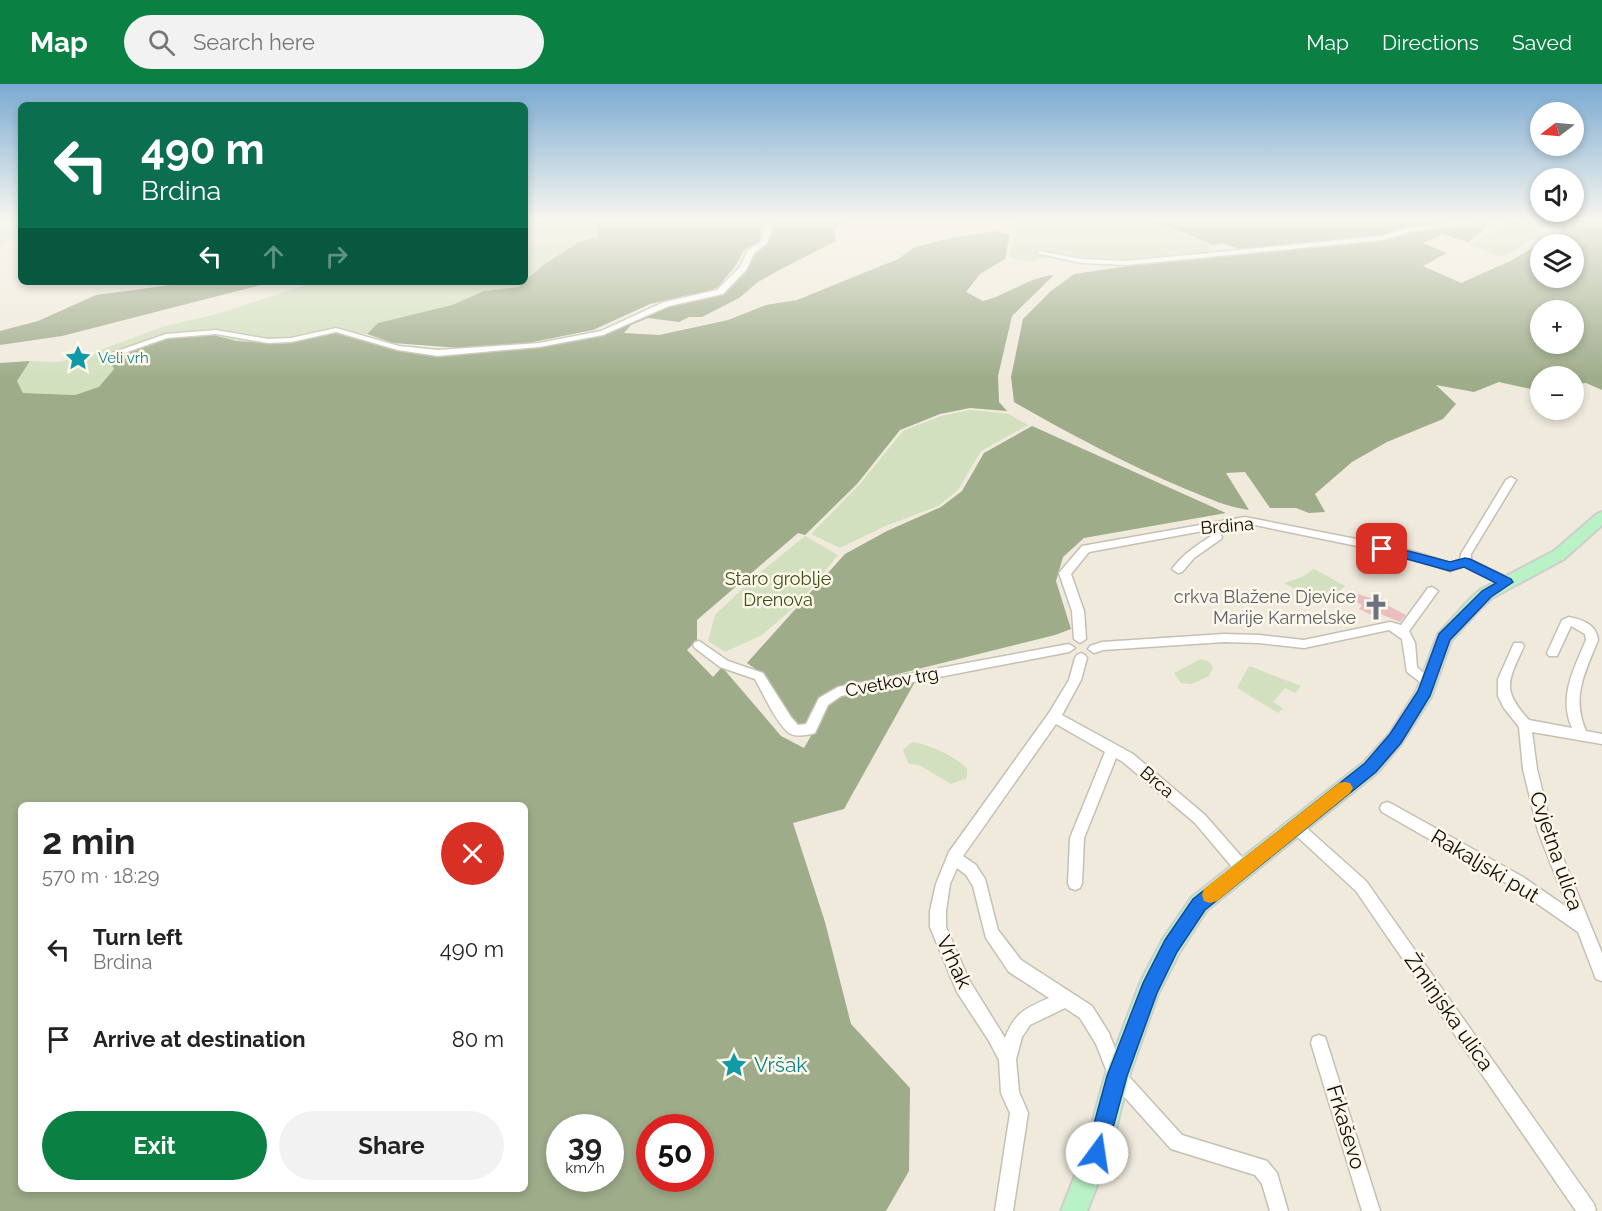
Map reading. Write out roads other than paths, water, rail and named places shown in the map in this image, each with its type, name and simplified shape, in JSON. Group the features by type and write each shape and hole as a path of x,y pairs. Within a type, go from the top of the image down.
{"main road":[{"path":"1074,1211 1097,1153 1117,1076 1149,989 1171,946 1199,904 1371,767 1404,727 1428,683 1444,638 1486,594 1559,555 1602,517"}],"street":[{"path":"107,356 166,336 216,332 268,341 291,340 336,330 398,348 438,353 539,345 614,330 658,307 682,299 704,297 720,292 737,274"},
{"path":"1465,562 1466,554 1511,480"},
{"name":"Brdina","path":"1080,639 1078,611 1065,573 1086,549 1245,520 1402,552 1450,567 1465,562 1507,582"},
{"path":"1178,569 1190,555 1217,537 1210,525"},
{"path":"1402,631 1432,591"},
{"path":"1552,653 1569,621 1588,629 1592,634 1592,640 1570,698 1573,718 1581,734"},
{"path":"1094,649 1102,646 1224,638 1304,644 1380,626 1390,626 1402,631 1411,646 1411,669 1428,683"},
{"path":"1080,639 1086,641 1094,649"},
{"name":"Cvetkov trg","path":"699,645 724,664 759,676 786,721 795,730 810,729 822,702 838,692 1069,648 1071,642 1080,639"},
{"path":"1518,646 1503,679 1502,688 1513,712 1525,725 1602,739"},
{"path":"1069,648 1073,654 1081,658 1093,655 1094,649"},
{"path":"1081,658 1075,680 1054,717 954,857 971,870 980,884 991,933 1015,966 1064,1000 1086,1012 1104,1039 1117,1076 1177,1143 1261,1167 1270,1180 1279,1211"},
{"name":"Brca","path":"1054,717 1128,758 1200,819 1244,869"},
{"name":"Cvjetna ulica","path":"1525,725 1530,769 1545,831 1602,973"},
{"path":"1075,883 1077,838 1112,750"},
{"name":"Rakaljski put","path":"1387,808 1518,882 1582,926"},
{"name":"Žminjska ulica","path":"1296,827 1361,886 1590,1210"},
{"name":"Vrhak","path":"954,857 943,884 938,911 938,927 963,987 996,1035 1006,1059 1011,1093 1019,1113 1004,1211"},
{"name":"Vrhak","path":"1006,1059 1013,1035 1024,1017 1064,1000"},
{"name":"Frkaševo","path":"1319,1043 1371,1211"}],"place":[{"name":"Veli vrh","path":"78,358"},
{"name":"crkva Blažene Djevice Marije Karmelske","path":"1376,607"},
{"name":"Vršak","path":"734,1065"}],"park label":[{"name":"Staro groblje Drenova","path":"778,589"}]}
